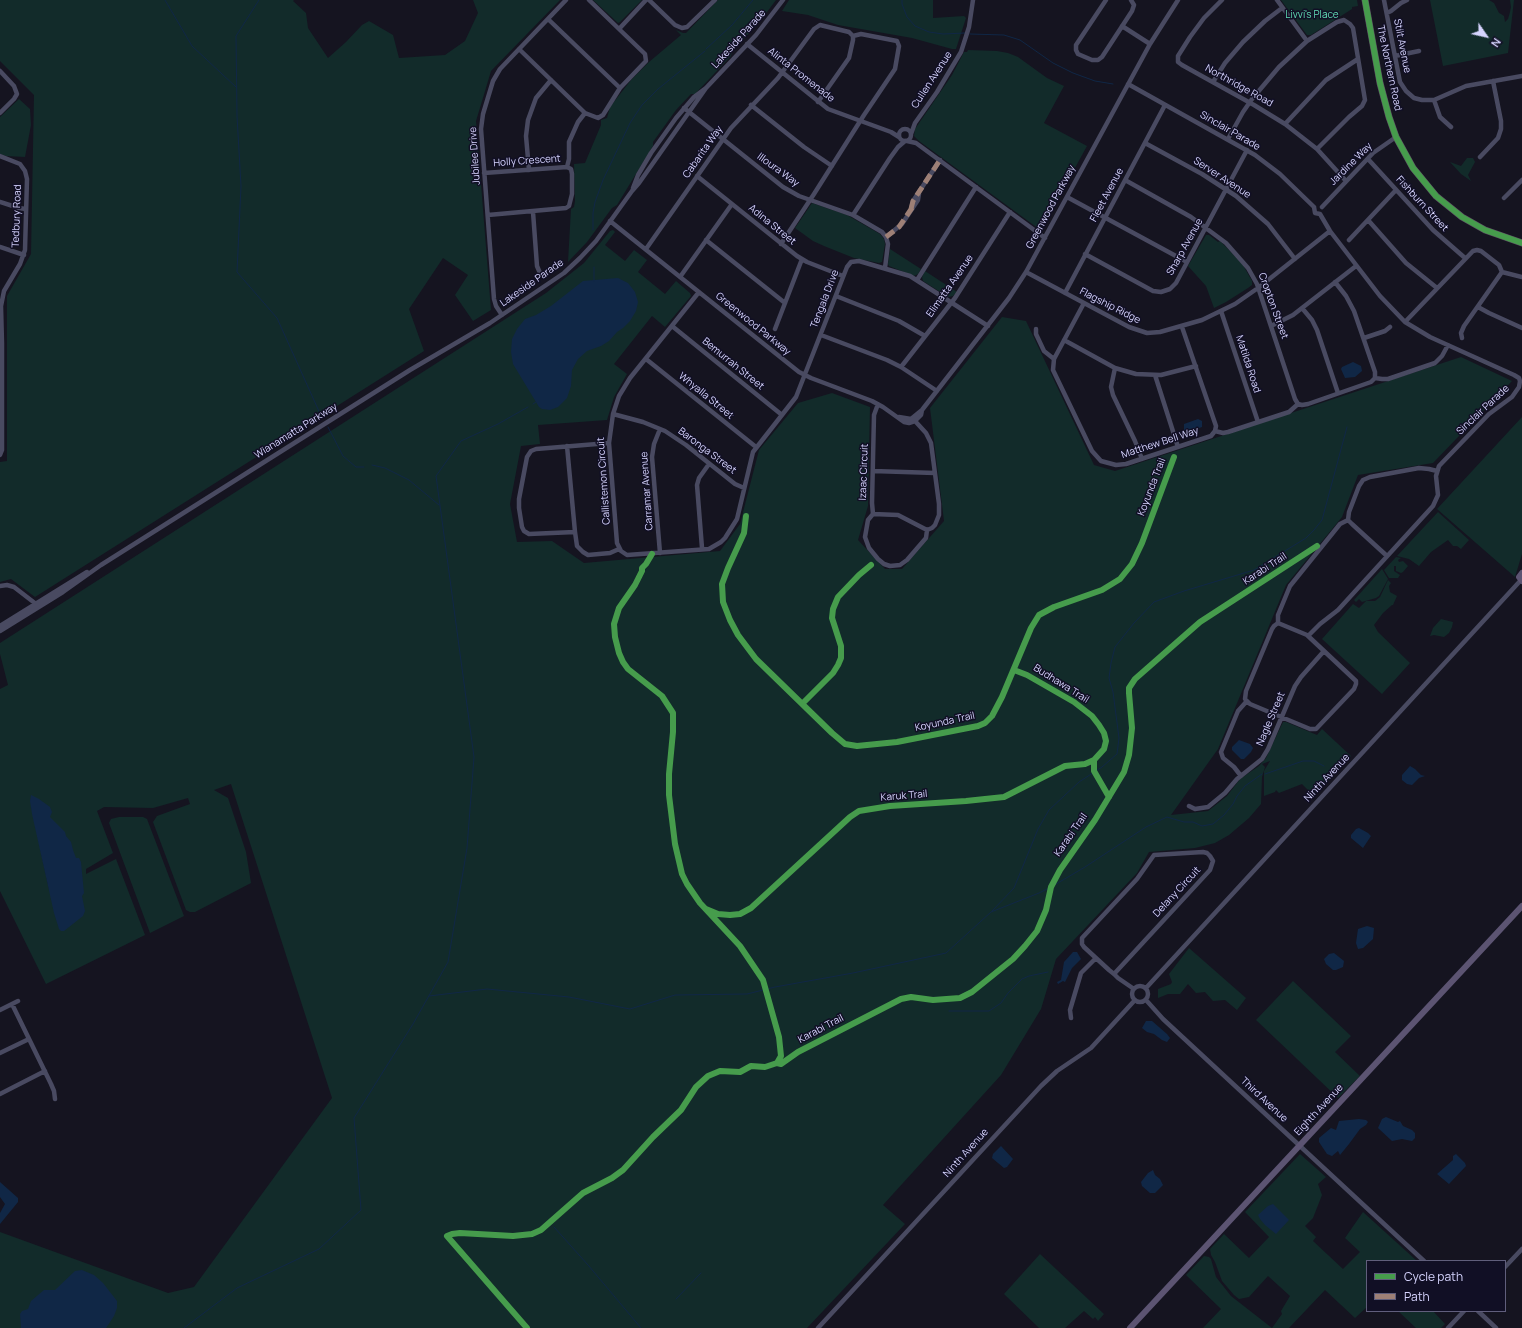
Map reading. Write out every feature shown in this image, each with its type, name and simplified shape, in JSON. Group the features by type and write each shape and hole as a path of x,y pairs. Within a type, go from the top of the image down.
{"highway":[{"name":"The Northern Road","path":"1365,0 1380,83 1396,137 1408,160 1436,196 1449,207 1470,222 1485,230 1522,242"}],"main road":[{"path":"1521,581 1519,577 1522,573"},
{"name":"Eighth Avenue","path":"1130,1328 1522,906"}],"street":[{"name":"Jubilee Drive","path":"502,315 494,301 481,129 483,114 493,81 497,73 566,0"},
{"path":"519,49 585,113 596,118 602,117 620,88 646,63 647,59 645,54 589,0"},
{"path":"619,29 648,0 675,25 682,28 687,27 712,1"},
{"name":"Lakeside Parade","path":"632,191 638,175 651,153 684,108 706,88 747,44 770,18 783,0"},
{"name":"Cullen Avenue","path":"903,140 911,135 915,123 951,70 965,41 969,28 973,0"},
{"path":"1106,0 1077,42 1077,52 1094,60 1098,60 1133,10 1134,5 1131,0"},
{"name":"Greenwood Parkway","path":"899,417 911,419 922,410 1009,298 1026,272 1150,44 1178,0"},
{"name":"Northridge Road","path":"1222,0 1198,26 1182,48 1177,58 1178,62 1182,66 1249,102 1285,124 1316,149 1346,181"},
{"path":"1276,0 1308,41"},
{"name":"Stilt Avenue","path":"1384,0 1400,82 1411,96 1420,100 1434,100"},
{"path":"1386,13 1407,0"},
{"path":"1213,82 1225,63 1242,42 1282,8"},
{"path":"548,19 620,88"},
{"path":"1228,139 1249,102 1272,75 1308,41 1337,22 1346,21 1353,28 1365,96 1364,102 1316,149"},
{"name":"Cabarita Way","path":"646,249 736,121 782,73 817,26 822,25 846,32 852,36"},
{"path":"1122,26 1150,44"},
{"path":"781,244 811,200 860,121 895,71 899,46 897,41 861,34 852,36 853,40 850,56 818,102"},
{"name":"Alinta Promenade","path":"747,44 818,102 832,111 891,132 903,140 916,143 1044,238"},
{"path":"1395,56 1419,51"},
{"path":"1285,124 1326,80 1358,59"},
{"path":"0,71 15,87 17,94 0,113"},
{"path":"1451,127 1440,116 1434,100 1463,87 1522,76"},
{"path":"529,170 526,136 528,120 536,98 551,80"},
{"path":"1480,157 1496,140 1501,129 1501,121 1493,81"},
{"name":"Sinclair Parade","path":"1128,84 1247,150 1272,168 1314,207"},
{"name":"Lakeside Parade","path":"502,315 554,281 591,247 639,183 706,88"},
{"path":"752,105 804,148 832,166"},
{"name":"Fleet Avenue","path":"1065,293 1165,105"},
{"name":"Illoura Way","path":"684,108 783,187 796,194 853,215 876,228 886,237"},
{"path":"567,167 569,159 569,142 578,122 585,113"},
{"name":"Cullen Avenue","path":"903,130 915,123"},
{"path":"853,215 903,140 900,132 903,130 909,131 911,135"},
{"name":"Alinta Promenade","path":"891,132 903,130"},
{"name":"Alinta Promenade","path":"911,135 916,143"},
{"name":"Jardine Way","path":"1322,207 1368,159 1396,137"},
{"name":"Server Avenue","path":"1145,143 1226,189 1261,217 1295,259"},
{"name":"Sharp Avenue","path":"1085,254 1149,289 1157,292 1166,291 1173,286 1187,262 1247,150"},
{"name":"Tedbury Road","path":"0,156 17,162 25,171 27,179 26,245 24,255 20,264 2,290 2,450 0,455"},
{"name":"Fishburn Street","path":"1368,159 1433,230 1465,258"},
{"path":"884,268 888,249 886,237 899,227 918,200 919,193 940,160"},
{"name":"Holly Crescent","path":"484,173 567,167 572,171 573,185 569,206 564,209 488,215"},
{"name":"Adina Street","path":"697,176 781,244 802,259 843,276"},
{"name":"Cropton Street","path":"1125,180 1182,211 1206,227 1221,239 1250,271 1258,288 1295,399 1298,404"},
{"path":"1504,198 1522,180"},
{"path":"917,280 976,187"},
{"path":"1349,240 1396,190"},
{"path":"1067,197 1187,262"},
{"path":"0,202 19,208 26,208"},
{"path":"680,277 732,204"},
{"path":"1318,205 1322,207 1323,211 1320,214 1315,213 1314,207 1318,205"},
{"path":"533,212 537,266 540,273"},
{"name":"Elimatta Avenue","path":"901,367 952,302 1010,212"},
{"name":"Sinclair Parade","path":"1320,214 1330,231 1356,266 1387,304 1405,322 1422,333 1521,378 1519,387 1512,397 1489,414 1442,463 1437,471"},
{"path":"1368,220 1406,263 1437,288"},
{"name":"Greenwood Parkway","path":"610,221 789,365 805,375 878,404 899,417 902,421 914,421 921,414 922,410"},
{"name":"Flagship Ridge","path":"1026,272 1129,328 1141,332 1160,332 1182,327 1202,320 1242,300 1330,231"},
{"path":"706,240 785,303"},
{"path":"0,247 24,255"},
{"path":"1405,322 1473,251 1479,250 1499,265 1502,272"},
{"path":"775,329 802,259"},
{"name":"Tengala Drive","path":"805,375 843,276 847,267 854,261 860,261 904,274 917,280 988,326"},
{"path":"1271,326 1287,319 1356,266"},
{"path":"1502,272 1522,277"},
{"path":"1462,338 1461,333 1464,326 1502,272"},
{"path":"1335,282 1346,296 1354,311 1375,372 1375,378"},
{"name":"Callistemon Circuit","path":"619,549 609,443 613,414 623,389 699,292"},
{"path":"836,296 899,320 925,336"},
{"path":"1036,329 1036,334 1044,351 1054,358 1084,303"},
{"path":"1478,307 1522,328"},
{"path":"1302,308 1317,330 1338,393"},
{"name":"Matilda Road","path":"1221,311 1258,422"},
{"name":"Wianamatta Parkway","path":"0,632 63,592 101,565 420,363 502,315"},
{"name":"Bemurrah Street","path":"672,326 782,415"},
{"path":"1182,327 1216,426 1215,431"},
{"path":"1364,338 1385,331 1390,327"},
{"path":"821,335 887,360 901,367 937,391"},
{"path":"1064,340 1115,368 1136,374 1155,375 1172,373 1196,366"},
{"name":"Matthew Bell Way","path":"1054,358 1053,366 1055,375 1095,456 1105,463 1120,465 1211,436 1215,431 1226,432 1289,412 1298,404 1305,404 1371,382 1375,378 1382,380 1388,379 1435,363 1442,356 1448,345"},
{"name":"Whyalla Street","path":"646,359 756,448"},
{"path":"1115,368 1112,387 1113,395 1142,459"},
{"path":"567,446 574,532 577,546 585,554 610,554 619,549 623,553 630,556 709,549 721,542 735,524 751,457 756,448 796,397 805,375"},
{"path":"1155,375 1178,447"},
{"name":"Izaac Circuit","path":"878,404 874,415 873,514 868,520 865,540 869,548 878,559 888,565 898,566 905,562 926,538 927,530 935,525 939,515 935,473 929,438 914,421"},
{"name":"Baronga Street","path":"613,414 638,420 660,429 683,443 735,484 744,488"},
{"name":"Carramar Avenue","path":"660,429 654,444 652,457 660,553"},
{"path":"574,532 528,534 524,531 519,508 527,457 536,449 609,443"},
{"path":"702,548 697,485 699,478 709,464"},
{"path":"1308,636 1320,624 1338,610 1387,556 1435,502 1438,495 1437,471 1419,468 1367,478 1357,489 1348,512 1348,520 1387,556"},
{"path":"873,472 935,473"},
{"path":"873,514 898,515 927,530"},
{"path":"1278,623 1278,615 1290,586 1340,524 1348,520"},
{"path":"692,550 713,547"},
{"name":"Wianamatta Parkway","path":"0,626 60,588 101,565"},
{"name":"Ninth Avenue","path":"1146,988 1521,581"},
{"path":"0,586 7,585 14,587 36,604"},
{"path":"1278,623 1308,636 1355,679 1356,684 1354,688 1316,729 1310,729 1246,702 1244,696 1246,691 1272,627 1278,623"},
{"name":"Nagle Street","path":"1189,806 1195,809 1208,807 1265,756 1299,680 1324,651"},
{"path":"1241,776 1223,758 1221,752 1238,711 1246,702"},
{"name":"Delany Circuit","path":"1114,974 1210,870 1213,861 1209,854 1202,852 1156,854 1152,856 1139,877 1082,938 1081,942 1083,945 1096,958 1114,974 1134,989"},
{"path":"1071,1018 1070,1010 1081,974 1096,958"},
{"path":"1140,986 1146,988 1148,992 1146,1000 1136,1000 1133,995 1134,989 1140,986"},
{"name":"Ninth Avenue","path":"818,1328 1042,1086 1057,1071 1091,1048 1136,1000"},
{"name":"Third Avenue","path":"1146,1000 1168,1023 1423,1260"},
{"path":"0,1010 18,1001"},
{"path":"12,1004 45,1071 54,1092 55,1099"},
{"path":"0,1053 29,1039"},
{"path":"0,1094 45,1071"},
{"path":"1506,1266 1522,1249"},
{"path":"1448,1328 1463,1312"},
{"path":"1479,1312 1496,1328"}],"green space":[{"path":"0,0 294,0 293,1 306,13 308,28 328,58 362,25 369,21 393,35 399,58 445,55 465,41 478,13 473,0 560,0 491,71 476,121 491,310 473,321 455,295 468,275 443,258 409,309 424,351 35,597 11,579 0,582 0,462 7,461 7,296 31,254 34,95 0,61"},
{"path":"593,0 642,0 618,23"},
{"path":"718,0 776,0 761,20 732,52 731,56 695,94 691,94 676,110 653,142 653,146 617,205 612,208 587,242 568,262 571,209 574,207 575,201 574,164 585,163 601,125 601,120 607,118 610,107 631,80 649,62 681,35 676,30 686,33"},
{"path":"789,0 933,0 933,18 964,16 966,18 956,49 952,49 912,38 838,25 808,15 782,11"},
{"name":"Livvi's Place","path":"1281,0 1357,0 1358,6 1352,7 1352,9 1311,35 1307,35"},
{"path":"1430,0 1489,0 1494,3 1499,13 1504,16 1505,22 1508,19 1510,12 1510,0 1514,0 1508,53 1443,66"},
{"path":"968,50 1008,53 1018,57 1047,78 1064,86 1044,123 1087,146 1042,228 1039,229 914,136 915,129 952,75 964,52 967,52"},
{"path":"19,99 30,109 31,125 25,157 6,156 0,154 0,117"},
{"path":"1467,158 1473,158 1475,162 1468,175 1471,181 1461,174 1450,162 1461,166"},
{"path":"812,203 847,215 880,234 884,239 885,244 882,262 879,263 854,258 813,241 795,228"},
{"path":"613,230 615,232 605,245 625,261 634,250 647,260 638,272 665,294 676,281 690,293 691,296 665,327 652,316 614,364 627,374 614,397 607,420 538,425 540,444 521,446 510,504 517,542 552,541 584,563 720,551 740,524 759,450 798,403 832,393 870,407 868,506 858,540 885,569 902,569 944,521 930,408 1002,317 1026,321 1094,465 1115,471 1461,357 1512,381 1433,463 1358,475 1342,517 1286,585 1218,749 1171,815 1208,811 1227,796 1240,779 1259,766 1266,758 1283,722 1317,735 1322,729 1351,756 1314,796 1302,784 1279,793 1276,790 1275,792 1264,796 1264,771 1270,761 1262,764 1265,767 1262,777 1261,804 1249,818 1229,835 1215,843 1195,848 1149,852 1137,873 1056,959 1041,1009 1001,1075 883,1205 905,1224 807,1328 0,1328 0,1232 168,1293 194,1287 332,1098 231,784 214,790 228,798 246,852 251,883 195,912 186,910 153,822 157,816 190,804 188,798 153,808 104,807 97,811 113,853 86,869 86,874 116,859 145,935 46,984 0,891 0,689 8,685 0,654 0,643 546,293 584,263 610,231","holes":["31,805 73,923 49,889"]},
{"path":"1206,235 1209,235 1218,242 1220,241 1228,249 1243,265 1252,281 1252,285 1248,288 1214,308 1206,286 1188,266"},
{"path":"890,249 921,269 918,274 914,276 889,266"},
{"path":"925,271 957,292 953,296 948,297 923,281 922,277"},
{"path":"1522,417 1522,554 1515,577 1437,509"},
{"path":"1438,512 1469,540 1461,549 1457,546 1453,546 1448,540 1431,552 1419,566 1409,559 1397,556"},
{"path":"1396,557 1401,558 1398,560 1399,562 1403,561 1408,566 1401,573 1396,571 1396,566 1394,566 1394,571 1400,575 1398,578 1389,578 1384,570"},
{"path":"1382,569 1388,579 1379,596 1362,602 1359,599 1356,602 1354,600"},
{"path":"1388,580 1391,583 1389,586 1390,592 1397,596 1393,605 1383,613 1374,625 1378,632 1410,663 1382,694 1322,639 1353,604 1359,608 1366,601 1375,601 1380,597"},
{"path":"1441,619 1453,622 1449,633 1444,637 1434,635 1430,636 1433,628"},
{"path":"119,817 143,817 147,819 184,916 150,933 109,823 111,819"},
{"path":"1189,948 1246,998 1237,1010 1225,1000 1213,1001 1205,992 1196,993 1188,984 1180,994 1168,994 1158,998 1158,989 1171,984 1172,982 1169,974"},
{"path":"1293,981 1351,1036 1335,1052 1360,1076 1338,1098 1256,1020"},
{"path":"1300,1154 1326,1177 1318,1184 1322,1195 1313,1218 1305,1226 1316,1237 1313,1241 1343,1269 1360,1252 1345,1238 1363,1212 1416,1260 1366,1260 1366,1308 1355,1318 1325,1290 1289,1328 1272,1328 1282,1314 1281,1311 1290,1296 1268,1276 1249,1297 1239,1299 1222,1281 1210,1249 1224,1234 1249,1258 1269,1237 1245,1212"},
{"path":"1040,1254 1104,1314 1098,1321 1095,1317 1093,1319 1084,1311 1065,1328 1039,1328 1004,1294"},
{"path":"1204,1256 1209,1257 1211,1259 1216,1277 1231,1296 1272,1328 1203,1328 1221,1309 1186,1275"},
{"path":"1399,1312 1434,1312 1445,1324 1441,1328 1416,1328"}],"water":[{"path":"618,278 628,283 635,292 638,302 636,311 630,321 609,341 601,346 587,351 578,359 572,370 571,386 567,398 558,407 550,410 542,409 539,407 513,364 511,352 512,339 517,329 525,319 536,315 551,306 583,281"},
{"path":"1353,362 1361,366 1362,371 1355,377 1345,378 1341,369 1342,367"},
{"path":"1198,419 1202,421 1202,427 1188,432 1184,430 1184,424"},
{"path":"1239,740 1250,744 1253,748 1244,759 1241,759 1232,750 1232,747"},
{"path":"1410,766 1421,775 1425,776 1419,778 1412,785 1407,784 1402,780 1402,775"},
{"path":"31,795 50,807 52,812 50,817 65,832 66,836 71,842 76,858 79,858 81,862 84,893 82,896 85,911 83,916 64,931 59,929 54,913 32,814 30,801"},
{"path":"1359,828 1371,836 1363,848 1351,838 1351,835 1356,829"},
{"path":"1367,926 1374,928 1373,939 1363,948 1358,949 1356,943 1358,929"},
{"path":"1073,952 1077,952 1081,959 1072,968 1065,982 1063,981 1058,984 1057,982 1061,980 1064,962"},
{"path":"1334,953 1344,961 1343,967 1336,970 1333,970 1326,964 1324,959 1329,954"},
{"path":"1146,1021 1152,1021 1167,1034 1170,1038 1167,1042 1142,1028"},
{"path":"1386,1117 1398,1122 1400,1121 1403,1126 1415,1133 1415,1138 1412,1141 1402,1139 1392,1141 1378,1128 1382,1119"},
{"path":"1359,1119 1366,1120 1368,1122 1360,1129 1340,1155 1338,1151 1332,1156 1327,1154 1319,1142 1319,1138 1331,1128 1336,1130 1339,1121"},
{"path":"1001,1146 1013,1159 1007,1167 1004,1168 992,1158 993,1154"},
{"path":"1456,1154 1466,1166 1449,1184 1437,1174 1453,1160 1453,1156"},
{"path":"1153,1170 1163,1185 1155,1193 1150,1193 1142,1186 1141,1182 1148,1173"},
{"path":"0,1182 18,1198 18,1202 0,1224 0,1213 5,1204 0,1197"},
{"path":"1273,1204 1289,1220 1276,1234 1265,1225 1258,1215 1268,1206"},
{"path":"82,1270 94,1275 103,1283 117,1301 117,1308 114,1316 106,1328 21,1328 20,1314 22,1311 28,1309 31,1301 44,1290 55,1290 75,1271"}],"waterway":[{"path":"165,0 192,46 236,87"},
{"path":"259,0 236,36 237,116 241,186 237,272 277,318 322,418"},
{"path":"706,49 732,25 753,0"},
{"path":"902,0 907,17 915,26 929,32 943,34 965,33"},
{"path":"970,34 1004,35 1020,40 1053,63 1073,73 1095,81 1113,84"},
{"path":"593,230 593,213 595,202 603,180 630,123 642,105 658,89 705,51"},
{"path":"594,267 594,281"},
{"path":"184,1328 237,1288 319,1249 361,1210 354,1118 413,1024 448,962 467,848 474,757 436,476 461,441 498,424 528,407"},
{"path":"328,427 343,456 356,467 364,467"},
{"path":"992,911 1014,888 1038,829 1049,810 1079,782 1102,767 1117,754 1119,738 1113,692 1109,678 1115,647 1134,623 1154,602 1184,591 1254,570 1306,538 1322,520 1347,427"},
{"path":"372,465 385,468 409,480 439,505"},
{"path":"1265,774 1303,761 1314,761 1324,766"},
{"path":"429,996 487,989 569,997 630,1009 675,995 747,994 775,987 853,973 946,953 991,912 1051,887 1085,867 1146,827 1167,817 1184,822 1193,822 1202,826 1213,824 1224,815 1245,786 1262,774"},
{"path":"949,1011 989,1011 1001,1003 1008,993 1022,979 1048,972"},
{"path":"554,1227 641,1328"},
{"path":"676,1299 701,1273"}],"marked path":[{"path":"911,209 913,201 940,160"},
{"path":"886,237 899,227 914,205"}],"cycle path":[{"path":"1365,0 1380,83 1389,117 1396,137 1413,168 1436,196 1462,217 1485,230 1522,243"},
{"name":"Koyunda Trail","path":"746,516 744,533 722,584 723,602 738,635 756,659 845,744 857,746 897,742 978,726 985,723 992,716 1002,697 1031,628 1039,615 1054,607 1102,590 1120,579 1132,564 1142,543 1174,457"},
{"name":"Karabi Trail","path":"777,1063 781,1064 798,1052 901,999 911,997 933,1000 960,998 972,992 1013,959 1037,931 1046,910 1051,887 1060,870 1095,820 1124,772 1129,755 1132,728 1129,688 1135,679 1200,622 1317,546"},
{"path":"527,1328 447,1236 460,1233 513,1236 532,1234 541,1230 583,1193 612,1178 623,1170 653,1137 681,1110 696,1087 708,1076 720,1071 740,1072 751,1066 765,1067 777,1063 781,1056 779,1037 763,980 740,946 700,903 682,874 675,844 669,795 673,713 662,696 628,669 619,653 615,637 614,624 619,608 635,585 642,568 652,554"},
{"path":"802,704 833,673 841,658 841,646 832,618 833,609 838,597 871,565"},
{"name":"Budhawa Trail","path":"1014,670 1027,675 1074,702 1092,716 1104,733 1106,741 1104,749 1094,760"},
{"name":"Karuk Trail","path":"706,909 718,914 730,915 740,914 751,908 850,817 859,811 890,806 1004,797 1065,766 1085,764 1094,760 1094,771 1109,797"}]}
